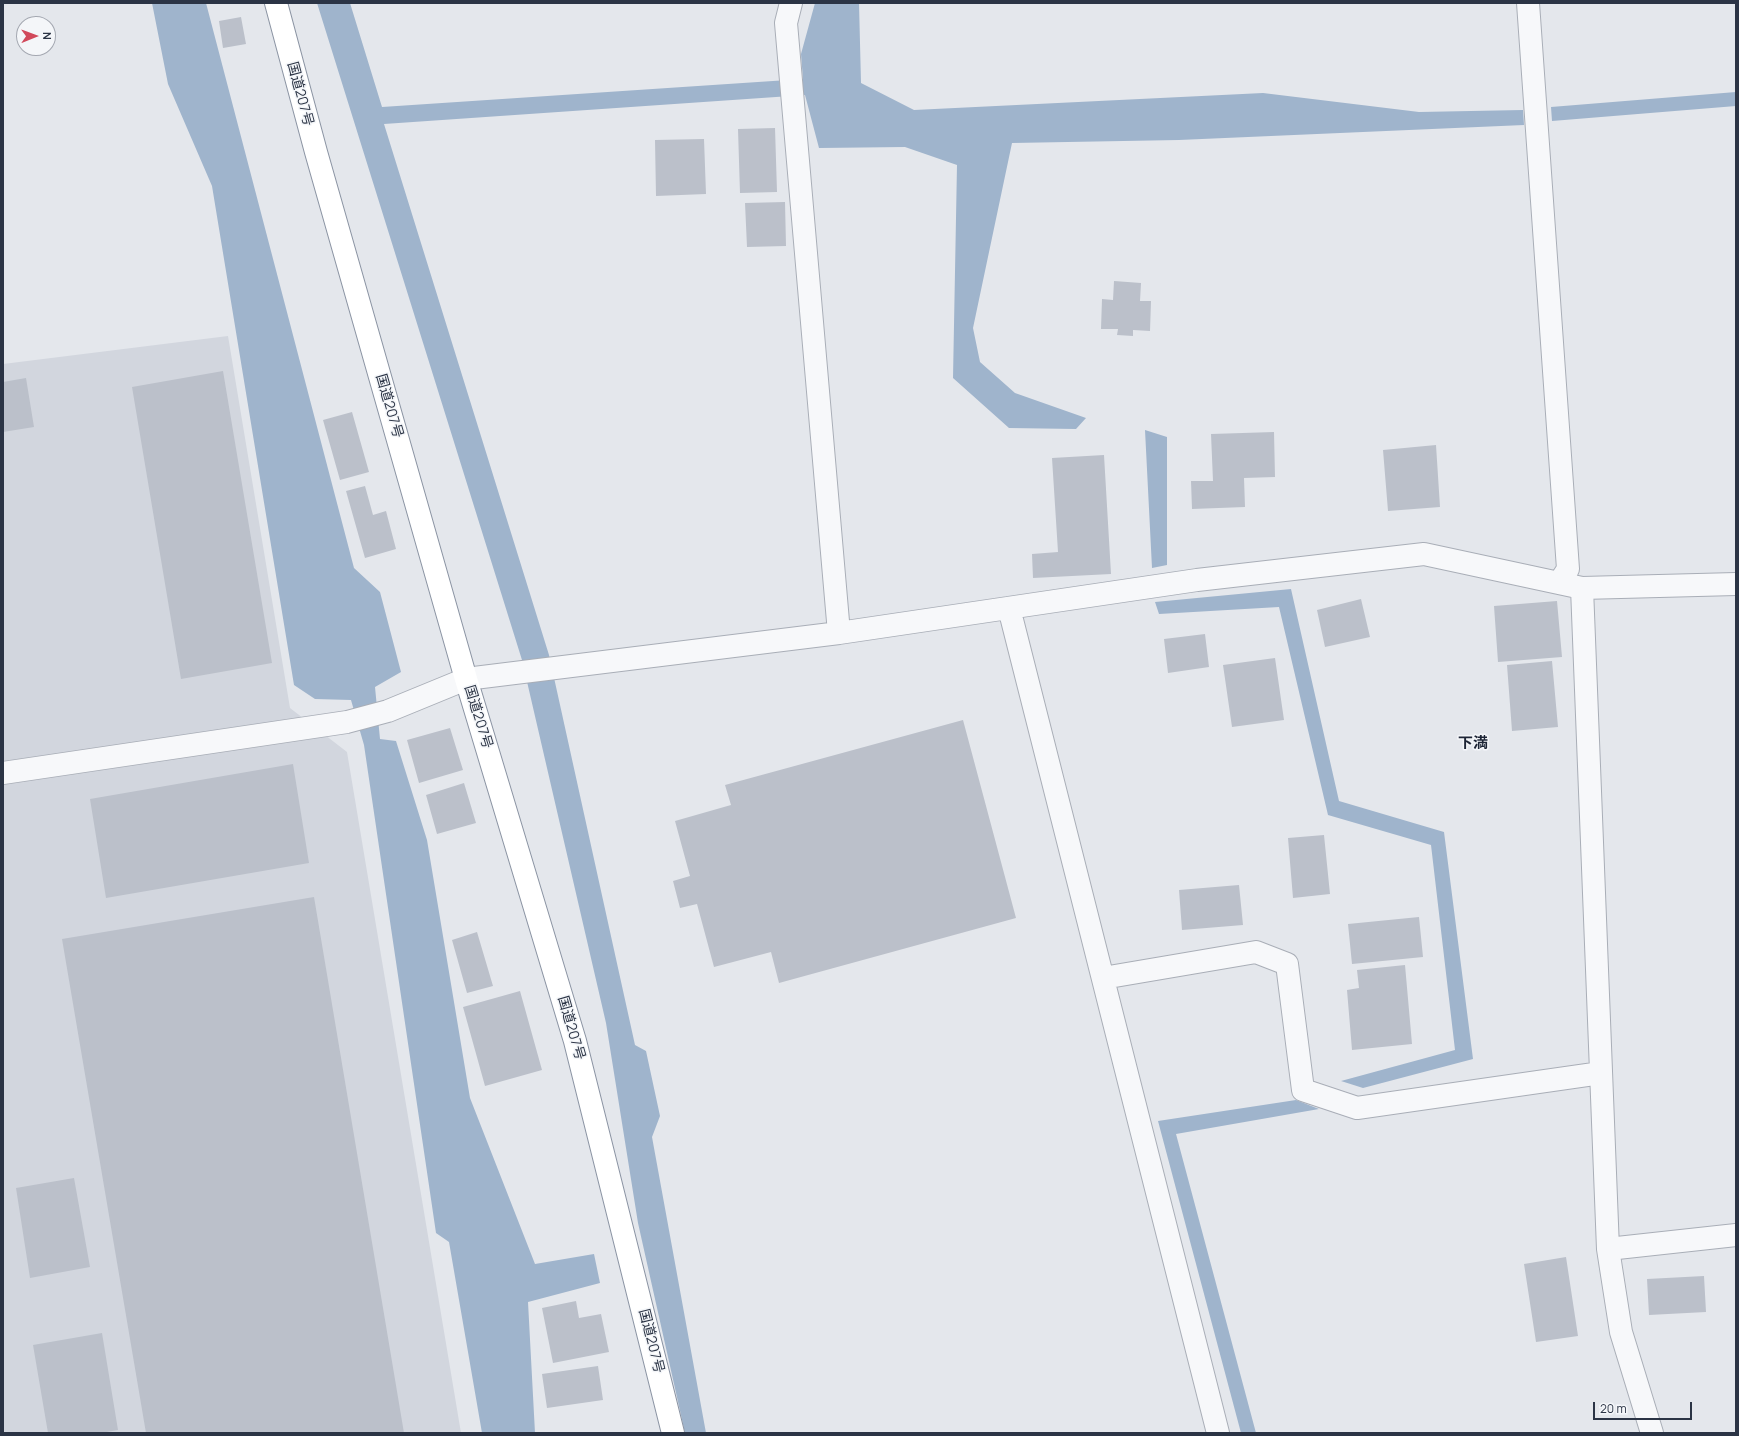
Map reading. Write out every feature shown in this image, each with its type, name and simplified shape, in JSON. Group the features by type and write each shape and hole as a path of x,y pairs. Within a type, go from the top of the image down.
{"highway":[{"name":"国道207号","path":"276,3 316,152 466,679 575,1041 673,1433"}],"street":[{"path":"791,3 786,23 791,74 792,104 839,633"},
{"path":"1528,3 1568,569 1559,583"},
{"path":"3,773 347,722 388,711 466,679 839,633 1197,580 1424,554 1582,588 1736,584"},
{"path":"1582,588 1608,1249 1621,1332 1652,1433"},
{"path":"1009,608 1218,1433"},
{"path":"1102,978 1256,952 1287,964 1303,1090 1358,1108 1601,1073"},
{"path":"1608,1249 1736,1235"}],"shaded area":[{"path":"228,336 290,708 347,752 461,1433 4,1433 3,364"}],"water":[{"path":"152,3 206,3 354,568 380,592 401,672 375,687 380,739 396,741 427,840 470,1098 535,1264 594,1254 600,1283 528,1302 535,1433 482,1433 449,1242 436,1233 364,745 351,700 315,699 294,685 212,186 168,84"},
{"path":"317,3 350,3 382,107 803,79 801,54 815,3 859,3 861,83 914,110 1263,93 1419,112 1523,110 1524,125 1179,140 1012,143 973,328 980,362 1015,393 1086,418 1076,429 1009,428 953,378 957,165 905,147 819,148 805,95 384,124 549,655 635,1045 646,1051 660,1116 652,1137 706,1433 685,1433 638,1223 606,1023 522,660"},
{"path":"1736,92 1736,106 1552,121 1551,107"},
{"path":"1145,430 1167,437 1167,565 1152,568"},
{"path":"1291,589 1339,801 1444,832 1473,1059 1363,1088 1341,1081 1455,1050 1431,845 1328,815 1279,607 1159,614 1155,602"},
{"path":"1296,1100 1319,1109 1176,1134 1256,1433 1241,1433 1158,1121"}],"building":[{"path":"241,17 246,44 223,48 219,21"},
{"path":"775,128 777,192 740,193 738,129"},
{"path":"704,139 706,194 656,196 655,140"},
{"path":"785,202 786,246 747,247 745,203"},
{"path":"1114,281 1141,283 1140,301 1151,301 1150,331 1133,330 1133,336 1117,335 1118,329 1101,329 1102,299 1113,300"},
{"path":"223,371 272,663 181,679 132,387"},
{"path":"26,378 34,427 3,432 3,382"},
{"path":"352,412 369,472 340,480 323,420"},
{"path":"1274,432 1275,477 1244,478 1245,507 1192,509 1191,481 1213,481 1211,434"},
{"path":"1436,445 1440,507 1388,511 1383,450"},
{"path":"1104,455 1111,574 1033,578 1032,554 1058,552 1052,458"},
{"path":"365,486 373,515 386,511 396,549 365,558 346,491"},
{"path":"1361,599 1370,637 1325,647 1317,610"},
{"path":"1557,601 1562,657 1498,662 1494,606"},
{"path":"1205,634 1209,667 1168,673 1164,639"},
{"path":"1275,658 1284,720 1232,727 1223,665"},
{"path":"1552,661 1558,727 1512,731 1507,665"},
{"path":"963,720 1016,918 779,983 771,952 714,967 697,904 680,908 673,881 690,876 675,821 731,805 725,785"},
{"path":"450,728 463,770 419,783 407,740"},
{"path":"293,764 309,863 106,898 90,799"},
{"path":"464,783 476,823 437,834 426,795"},
{"path":"1324,835 1330,894 1293,898 1288,838"},
{"path":"1239,885 1243,925 1182,930 1179,890"},
{"path":"314,897 404,1433 146,1433 62,939"},
{"path":"1419,917 1423,957 1352,964 1348,924"},
{"path":"477,932 493,986 467,993 452,940"},
{"path":"1405,965 1412,1044 1352,1050 1347,990 1359,988 1357,970"},
{"path":"520,991 542,1070 485,1086 463,1007"},
{"path":"74,1178 90,1267 30,1278 16,1188"},
{"path":"1566,1257 1578,1336 1536,1342 1524,1264"},
{"path":"1704,1276 1706,1312 1649,1315 1647,1279"},
{"path":"576,1301 579,1318 601,1314 609,1352 553,1363 542,1308"},
{"path":"102,1333 118,1430 101,1433 48,1433 33,1345"},
{"path":"598,1366 603,1400 547,1408 542,1374"}],"district":[{"name":"下満","path":"1473,744"}]}
